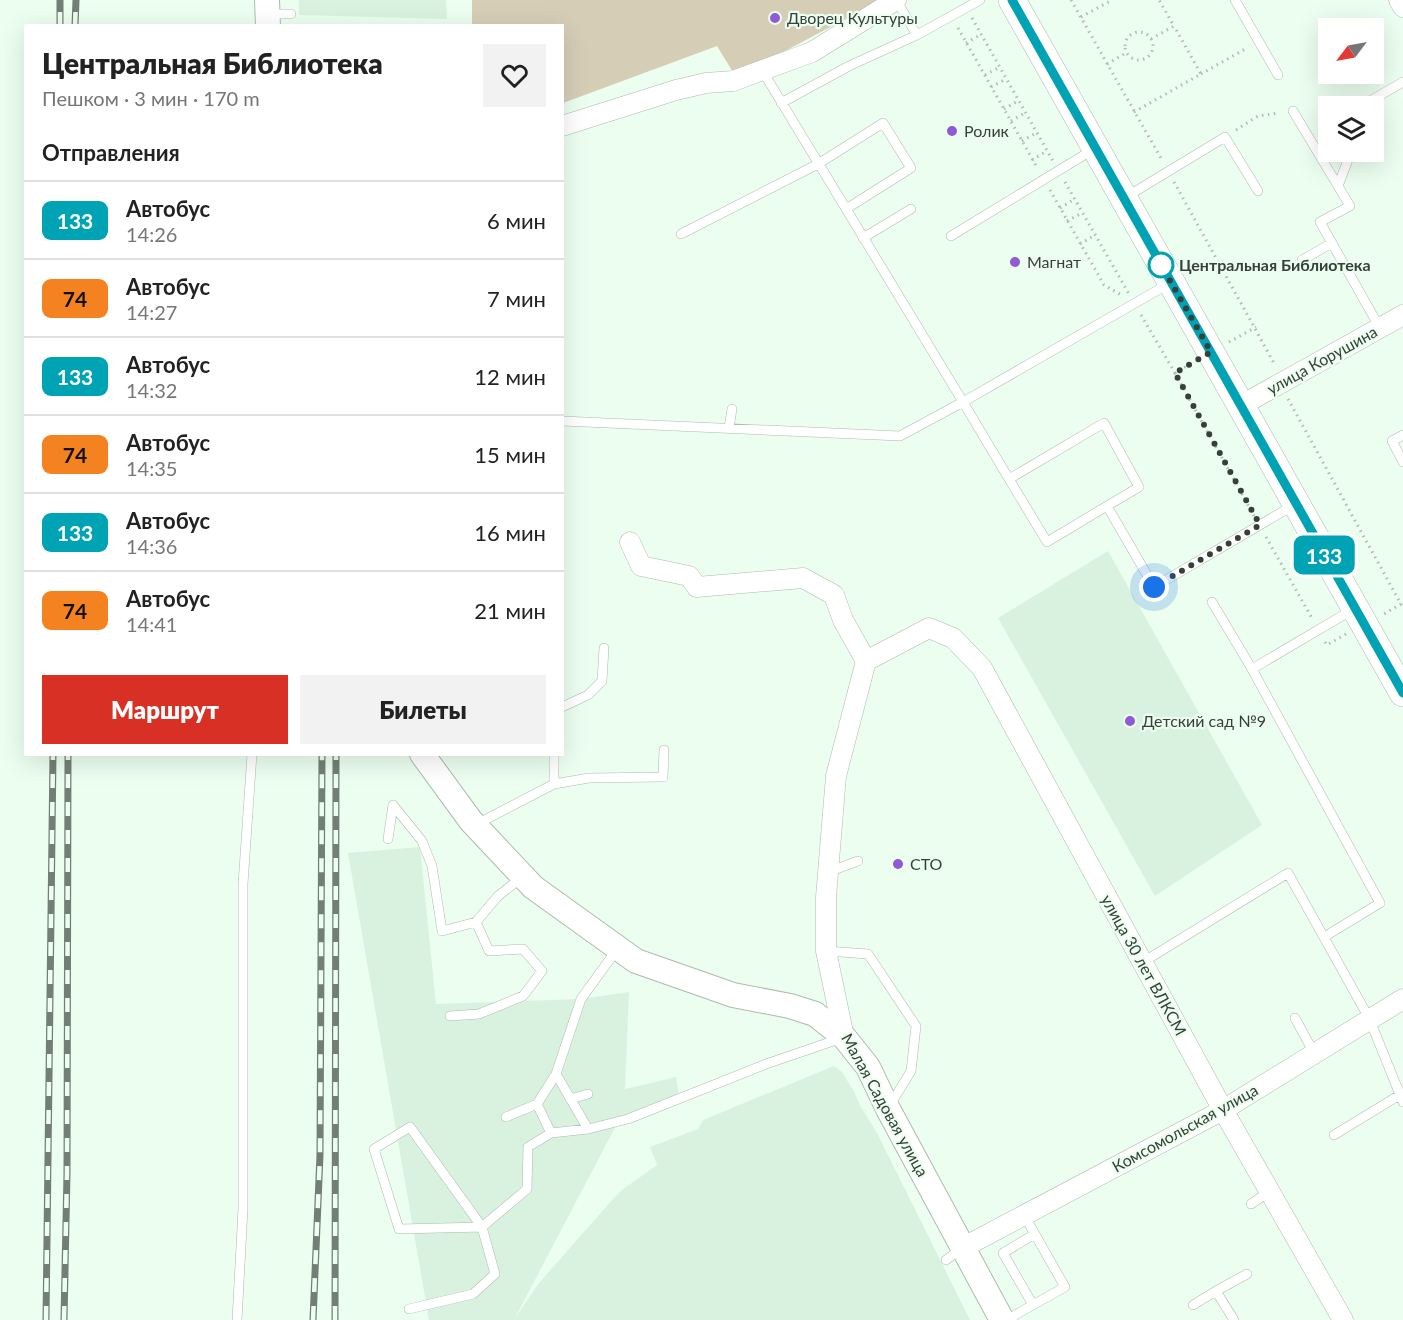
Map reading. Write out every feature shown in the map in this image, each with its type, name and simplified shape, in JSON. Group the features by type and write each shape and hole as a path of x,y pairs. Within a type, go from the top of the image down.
{"main road":[{"path":"1012,0 1359,617 1392,666 1403,693"}],"street":[{"path":"564,125 706,82 733,81 812,52 896,0"},
{"path":"1399,0 1403,7"},
{"name":"улица Корушина","path":"1240,406 1403,315"},
{"path":"630,542 641,566 689,576 698,587 803,578 834,595 843,620 866,661"},
{"name":"улица 30 лет ВЛКСМ","path":"866,661 929,628 953,638 982,668 1223,1110 1343,1320"},
{"name":"Малая Садовая улица","path":"866,661 836,777 828,872 826,951 844,1037 868,1068 954,1254 1002,1320"},
{"path":"423,756 475,825 532,887 636,961 733,995 790,1005 815,1014 844,1037"},
{"name":"Комсомольская улица","path":"954,1254 1223,1110 1403,999"}],"lane":[{"path":"896,0 917,35"},
{"path":"781,103 849,66 917,35 980,0"},
{"path":"1234,0 1278,75"},
{"path":"762,70 1047,542 1139,487 1104,423 1009,479"},
{"path":"1379,96 1403,82"},
{"path":"1293,111 1350,206 1320,222 1376,321 1382,327"},
{"path":"681,234 818,164 883,123 911,168 846,209"},
{"path":"1124,198 1225,137 1258,191"},
{"path":"951,236 1096,148"},
{"path":"1338,186 1347,162"},
{"path":"863,238 911,208"},
{"path":"1302,260 1332,243"},
{"path":"564,421 900,436 1171,283"},
{"path":"729,429 732,409"},
{"path":"1403,435 1392,441 1403,462"},
{"path":"1107,506 1154,587 1296,504"},
{"path":"1212,602 1252,669 1380,903 1324,937"},
{"path":"1252,669 1318,630 1359,617"},
{"path":"564,706 588,695 602,681 604,648"},
{"path":"475,825 554,784 589,778 663,777 664,750"},
{"path":"237,1320 243,1209 243,884 252,756"},
{"path":"554,756 554,784"},
{"path":"388,839 393,805 422,841 432,866 442,931 476,922 498,896 523,876"},
{"path":"828,872 858,861"},
{"path":"1143,962 1288,873 1369,1018 1402,1097 1334,1135"},
{"path":"450,1016 479,1014 523,996 542,970 523,949 489,951 476,922"},
{"path":"506,1117 537,1104 556,1074 581,999 618,948"},
{"path":"826,951 868,954 916,1026 911,1071 888,1109"},
{"path":"1295,1018 1314,1053"},
{"path":"410,1309 473,1294 495,1274 482,1227 410,1127 375,1149 399,1229 482,1227 527,1189 528,1147 551,1133 588,1129 628,1119 766,1064 844,1037"},
{"path":"556,1074 588,1129"},
{"path":"570,1099 588,1094"},
{"path":"537,1104 551,1133"},
{"path":"1251,1203 1270,1191"},
{"path":"1012,1320 1015,1315 1065,1287 1024,1215"},
{"path":"1033,1305 1003,1252 1035,1234"},
{"path":"1193,1305 1247,1274"},
{"path":"1216,1291 1234,1320"}],"path":[{"path":"967,8 1327,645 1359,617 1401,604 1280,383 1274,359 1071,0"},
{"path":"1081,17 1112,0"},
{"path":"1159,0 1201,74"},
{"path":"951,17 1104,285 1135,303"},
{"path":"1151,39 1174,26"},
{"path":"1136,31 1144,32 1151,39 1153,51 1149,57 1134,60 1126,53 1125,41 1130,34 1136,31"},
{"path":"966,43 981,34"},
{"path":"1134,112 1258,42"},
{"path":"1107,64 1126,53"},
{"path":"985,75 1000,67"},
{"path":"992,87 1006,79"},
{"path":"1004,109 1018,100"},
{"path":"1225,137 1258,116 1293,111"},
{"path":"1011,121 1026,113"},
{"path":"1022,141 1037,133"},
{"path":"1032,160 1047,151"},
{"path":"1060,208 1075,199"},
{"path":"1067,221 1082,213"},
{"path":"1080,244 1095,235"},
{"path":"1175,373 1256,327"}],"shaded area":[{"path":"299,0 446,0 447,19 299,15"},
{"path":"472,0 881,0 736,77 717,46 564,103 564,24 472,24"},
{"name":"Детский сад №9","path":"1108,551 1262,825 1155,896 998,618"},
{"path":"420,847 436,1004 581,999 629,992 625,1089 676,1077 679,1097 620,1118 515,1318 539,1283 613,1199 657,1165 650,1147 698,1129 703,1120 834,1066 842,1072 877,1133 970,1320 429,1320 348,853"}],"railway":[{"path":"60,0 60,24"},
{"path":"75,24 76,0"},
{"path":"46,1320 53,756"},
{"path":"64,1320 67,1173 68,756"},
{"path":"313,1320 320,1155 322,756"},
{"path":"335,1320 336,756"}],"bus line":[{"name":"133","path":"1012,0 1403,693"}],"place":[{"name":"Дворец Культуры","path":"775,18"},
{"name":"Ролик","path":"952,131"},
{"name":"Магнат","path":"1015,262"},
{"name":"Центральная Библиотека","path":"1161,265"},
{"name":"Детский сад №9","path":"1130,721"},
{"name":"СТО","path":"898,864"}],"route":[{"path":"1154,587 1260,525 1175,373 1211,352 1161,265"}]}
